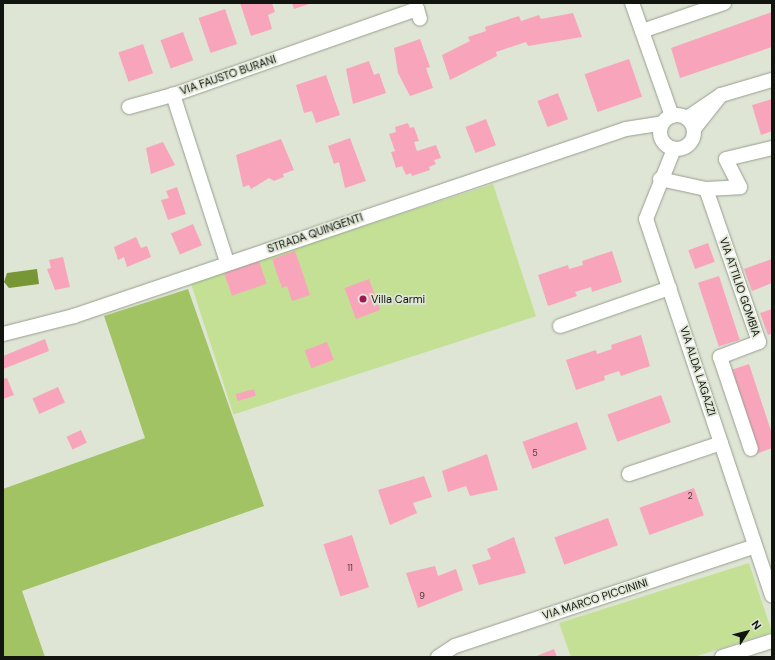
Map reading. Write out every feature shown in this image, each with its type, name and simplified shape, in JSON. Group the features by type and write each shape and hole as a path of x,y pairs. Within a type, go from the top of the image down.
{"street":[{"path":"632,3 642,30 668,119 662,140"},
{"path":"642,30 724,3"},
{"name":"VIA FAUSTO BURANI","path":"227,262 173,95 417,9 420,18"},
{"path":"626,129 662,140 674,149 689,144 690,124 721,95 772,80"},
{"path":"129,107 173,95"},
{"name":"STRADA QUINGENTI","path":"3,334 74,316 227,262 626,129 668,119 690,124"},
{"path":"660,179 706,189 740,187 726,159 772,148"},
{"name":"VIA ALDA LAGAZZI","path":"674,149 660,179 646,219 772,596"},
{"name":"VIA ATTILIO GOMBIA","path":"706,189 759,342 720,357 751,449"},
{"path":"560,326 670,288"},
{"path":"629,474 721,443"},
{"name":"VIA MARCO PICCININI","path":"438,657 455,646 755,546"},
{"path":"722,657 772,641"}],"shaded area":[{"path":"493,184 536,316 234,414 191,282"},
{"path":"37,269 39,284 9,288 4,282 7,273"},
{"path":"188,289 264,506 22,591 45,657 3,657 3,489 145,438 104,316"},
{"path":"749,563 772,632 694,657 571,657 559,623"}],"building":[{"path":"240,3 272,3 275,12 268,15 272,29 251,36"},
{"path":"292,3 312,3 294,9"},
{"path":"225,9 237,44 211,53 199,18"},
{"path":"772,12 772,47 680,78 671,48"},
{"path":"573,13 582,37 528,46 526,42 496,52 497,56 450,80 442,55 470,41 468,37 486,31 485,27 519,16 521,21 539,15 541,19"},
{"path":"183,32 193,60 171,68 160,40"},
{"path":"420,39 430,67 426,68 433,88 410,96 398,73 394,48"},
{"path":"143,44 153,73 129,82 118,52"},
{"path":"629,59 642,97 598,112 585,74"},
{"path":"369,61 374,75 379,73 386,93 353,104 346,69"},
{"path":"326,75 340,115 316,123 312,111 304,113 296,85"},
{"path":"558,93 568,119 547,127 537,101"},
{"path":"772,99 772,131 761,135 752,105"},
{"path":"486,119 496,145 475,153 465,127"},
{"path":"408,123 410,128 414,127 419,141 414,142 417,151 436,145 441,158 434,160 436,164 429,167 430,170 412,176 411,173 406,175 402,166 396,168 391,152 395,151 389,134 396,132 395,127"},
{"path":"350,138 366,181 345,188 339,162 334,164 328,146"},
{"path":"281,139 294,170 283,174 284,177 274,181 269,178 251,189 249,185 243,187 236,155"},
{"path":"163,142 175,165 151,174 146,148"},
{"path":"177,187 186,214 168,220 161,200 169,198 166,191"},
{"path":"193,224 202,245 180,255 171,233"},
{"path":"136,237 141,248 147,246 151,257 127,267 124,257 118,260 114,247"},
{"path":"708,243 715,262 695,269 688,250"},
{"path":"295,251 310,295 292,301 287,286 282,288 272,259"},
{"path":"612,251 622,282 592,292 591,287 575,292 577,296 548,306 538,275 568,265 569,269 583,265 582,261"},
{"path":"63,257 70,287 55,290 47,269 51,268 49,260"},
{"path":"772,259 772,283 752,291 744,269"},
{"path":"259,261 267,284 232,296 224,273"},
{"path":"719,276 740,340 719,347 698,283"},
{"name":"Villa Carmi","path":"369,279 380,310 356,319 345,288"},
{"path":"772,309 772,333 768,335 760,313"},
{"path":"641,335 650,366 621,376 619,371 604,376 605,380 576,390 566,360 596,350 597,354 612,349 611,345"},
{"path":"45,339 49,351 3,369 3,356"},
{"path":"327,342 334,360 311,368 305,351"},
{"path":"749,364 772,434 772,448 756,454 728,371"},
{"path":"7,378 14,395 3,399 3,379"},
{"path":"58,387 65,403 39,414 32,398"},
{"path":"254,389 256,396 238,401 236,394"},
{"path":"661,395 671,422 617,442 607,414"},
{"path":"577,422 587,449 532,469 522,442"},
{"path":"81,430 87,443 72,449 66,437"},
{"path":"487,454 498,490 470,496 466,486 448,492 442,471"},
{"path":"424,476 432,497 413,503 417,513 390,525 378,490"},
{"path":"694,488 704,515 649,535 639,508"},
{"path":"608,518 618,545 564,565 554,537"},
{"path":"352,535 369,587 340,597 323,544"},
{"path":"514,537 526,573 479,585 472,565 491,559 487,549"},
{"path":"435,566 438,576 456,569 463,590 418,608 406,573"},
{"path":"554,649 557,657 534,657"}],"place":[{"name":"Villa Carmi","path":"363,299"}]}
